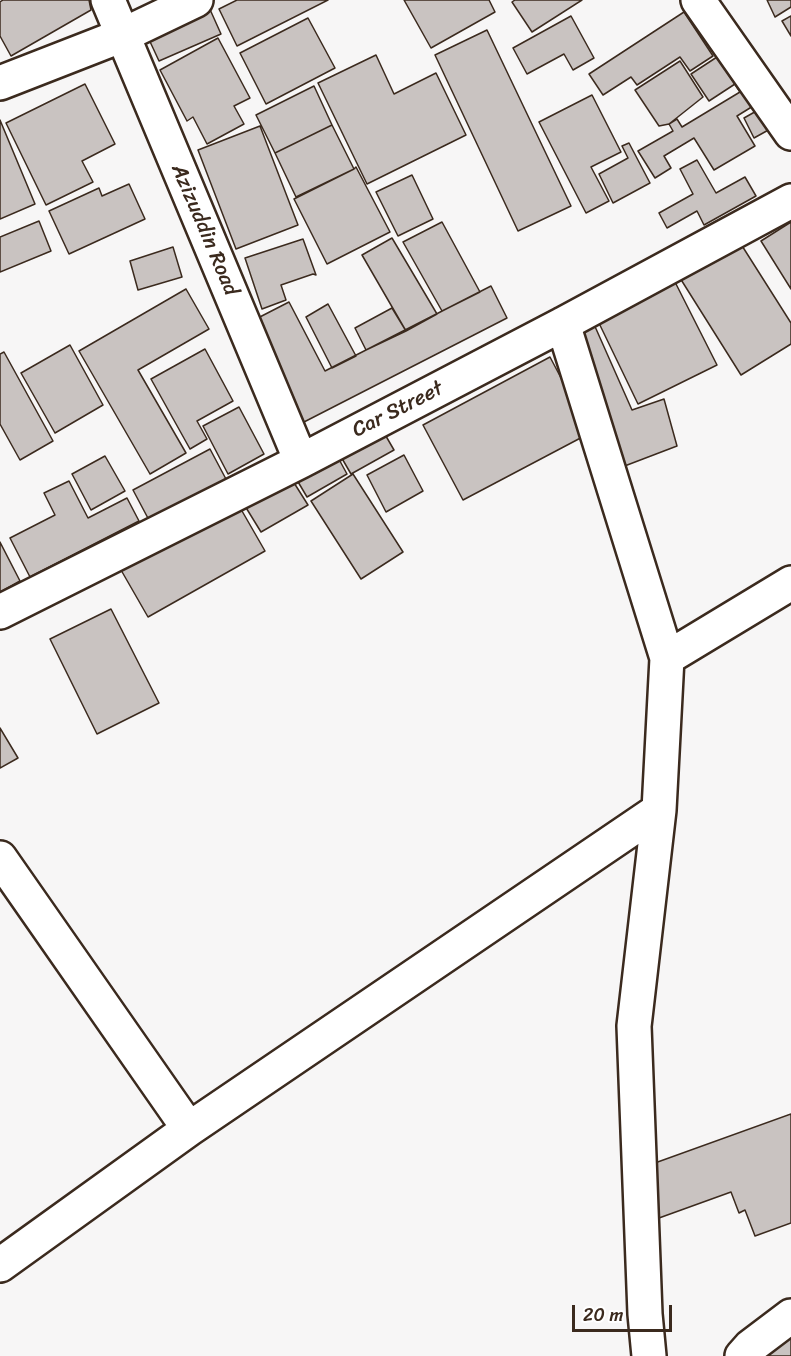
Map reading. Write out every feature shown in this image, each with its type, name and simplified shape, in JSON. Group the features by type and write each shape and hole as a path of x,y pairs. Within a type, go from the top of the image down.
{"street":[{"name":"Azizuddin Road","path":"108,0 301,461"},
{"path":"0,83 123,35 196,0"},
{"path":"698,0 791,133"},
{"name":"Car Street","path":"0,612 301,461 791,201"},
{"path":"563,324 668,658 659,810 634,1026 645,1314 649,1356"},
{"path":"668,658 791,583"},
{"path":"0,1265 189,1129 659,810"},
{"path":"0,858 189,1129"},
{"path":"742,1356 750,1347 791,1316"}],"building":[{"path":"3,0 89,0 91,10 11,56 0,36 0,2"},
{"path":"237,0 328,0 237,46 219,9"},
{"path":"404,0 489,0 495,12 431,48"},
{"path":"515,0 582,0 532,32 512,2"},
{"path":"767,0 791,0 791,7 775,17"},
{"path":"208,5 221,34 159,61 146,33"},
{"path":"684,12 713,56 690,71 680,57 637,85 631,77 603,95 589,74"},
{"path":"571,16 594,58 573,70 564,54 527,74 513,48"},
{"path":"791,16 791,36 782,21"},
{"path":"308,18 335,68 266,104 240,53"},
{"path":"487,30 571,206 518,231 435,55"},
{"path":"218,38 250,98 234,106 244,124 207,144 193,117 187,121 160,70"},
{"path":"376,55 394,94 436,73 466,135 367,184 318,83"},
{"path":"717,57 735,84 709,101 691,74"},
{"path":"680,61 703,97 669,124 659,126 635,90"},
{"path":"742,76 758,103 737,116 755,146 714,170 694,138 664,156 671,168 655,178 638,151 673,131 669,124 677,119 682,127 740,92 735,84"},
{"path":"85,84 115,144 82,161 93,182 46,205 6,123"},
{"path":"314,86 332,125 275,153 256,115"},
{"path":"592,95 621,152 591,167 609,201 586,213 539,122"},
{"path":"760,109 772,128 754,138 744,118"},
{"path":"0,120 35,204 0,219"},
{"path":"332,125 354,169 296,197 275,153"},
{"path":"260,126 298,225 236,249 198,150"},
{"path":"629,143 650,183 613,203 599,174 628,158 622,146"},
{"path":"697,160 716,193 745,177 756,196 704,225 697,211 667,228 659,213 693,194 680,169"},
{"path":"356,167 390,232 327,264 294,199"},
{"path":"412,175 433,219 398,236 376,192"},
{"path":"129,184 145,219 69,254 49,211 99,188 102,196"},
{"path":"39,221 51,251 0,272 0,237"},
{"path":"442,222 480,292 442,311 403,242"},
{"path":"791,222 791,289 761,241"},
{"path":"392,238 437,314 406,331 362,255"},
{"path":"303,239 316,275 281,285 286,300 262,309 245,258"},
{"path":"739,241 791,323 791,344 741,375 680,278"},
{"path":"173,247 182,277 138,290 130,261"},
{"path":"674,280 717,365 638,404 597,319"},
{"path":"491,286 507,318 304,422 252,321 289,302 325,371"},
{"path":"186,289 209,329 138,370 186,453 150,474 79,351"},
{"path":"328,304 356,356 332,368 306,317"},
{"path":"392,308 406,331 366,350 355,328"},
{"path":"593,322 632,410 664,399 677,446 622,467 575,336"},
{"path":"70,345 103,405 55,433 21,373"},
{"path":"205,349 233,401 197,421 207,439 190,449 151,379"},
{"path":"4,352 53,441 20,460 0,424 0,354"},
{"path":"550,357 590,433 463,500 423,425"},
{"path":"239,407 264,454 228,474 203,426"},
{"path":"383,431 394,450 351,474 340,455"},
{"path":"210,449 227,481 150,522 133,490"},
{"path":"335,452 347,474 307,497 294,475"},
{"path":"404,455 423,491 386,512 367,475"},
{"path":"105,456 125,491 91,510 72,474"},
{"path":"353,474 403,552 361,579 311,501"},
{"path":"291,478 308,505 261,532 245,506"},
{"path":"69,481 88,518 127,498 139,521 30,577 10,538 55,515 44,493"},
{"path":"238,504 265,551 148,617 121,570"},
{"path":"0,542 20,581 0,592"},
{"path":"111,609 159,703 97,734 50,639"},
{"path":"0,728 18,758 0,768"},
{"path":"791,1114 791,1223 755,1236 745,1210 739,1213 731,1192 659,1218 641,1168"},
{"path":"791,1337 791,1356 770,1356 767,1351"}]}
